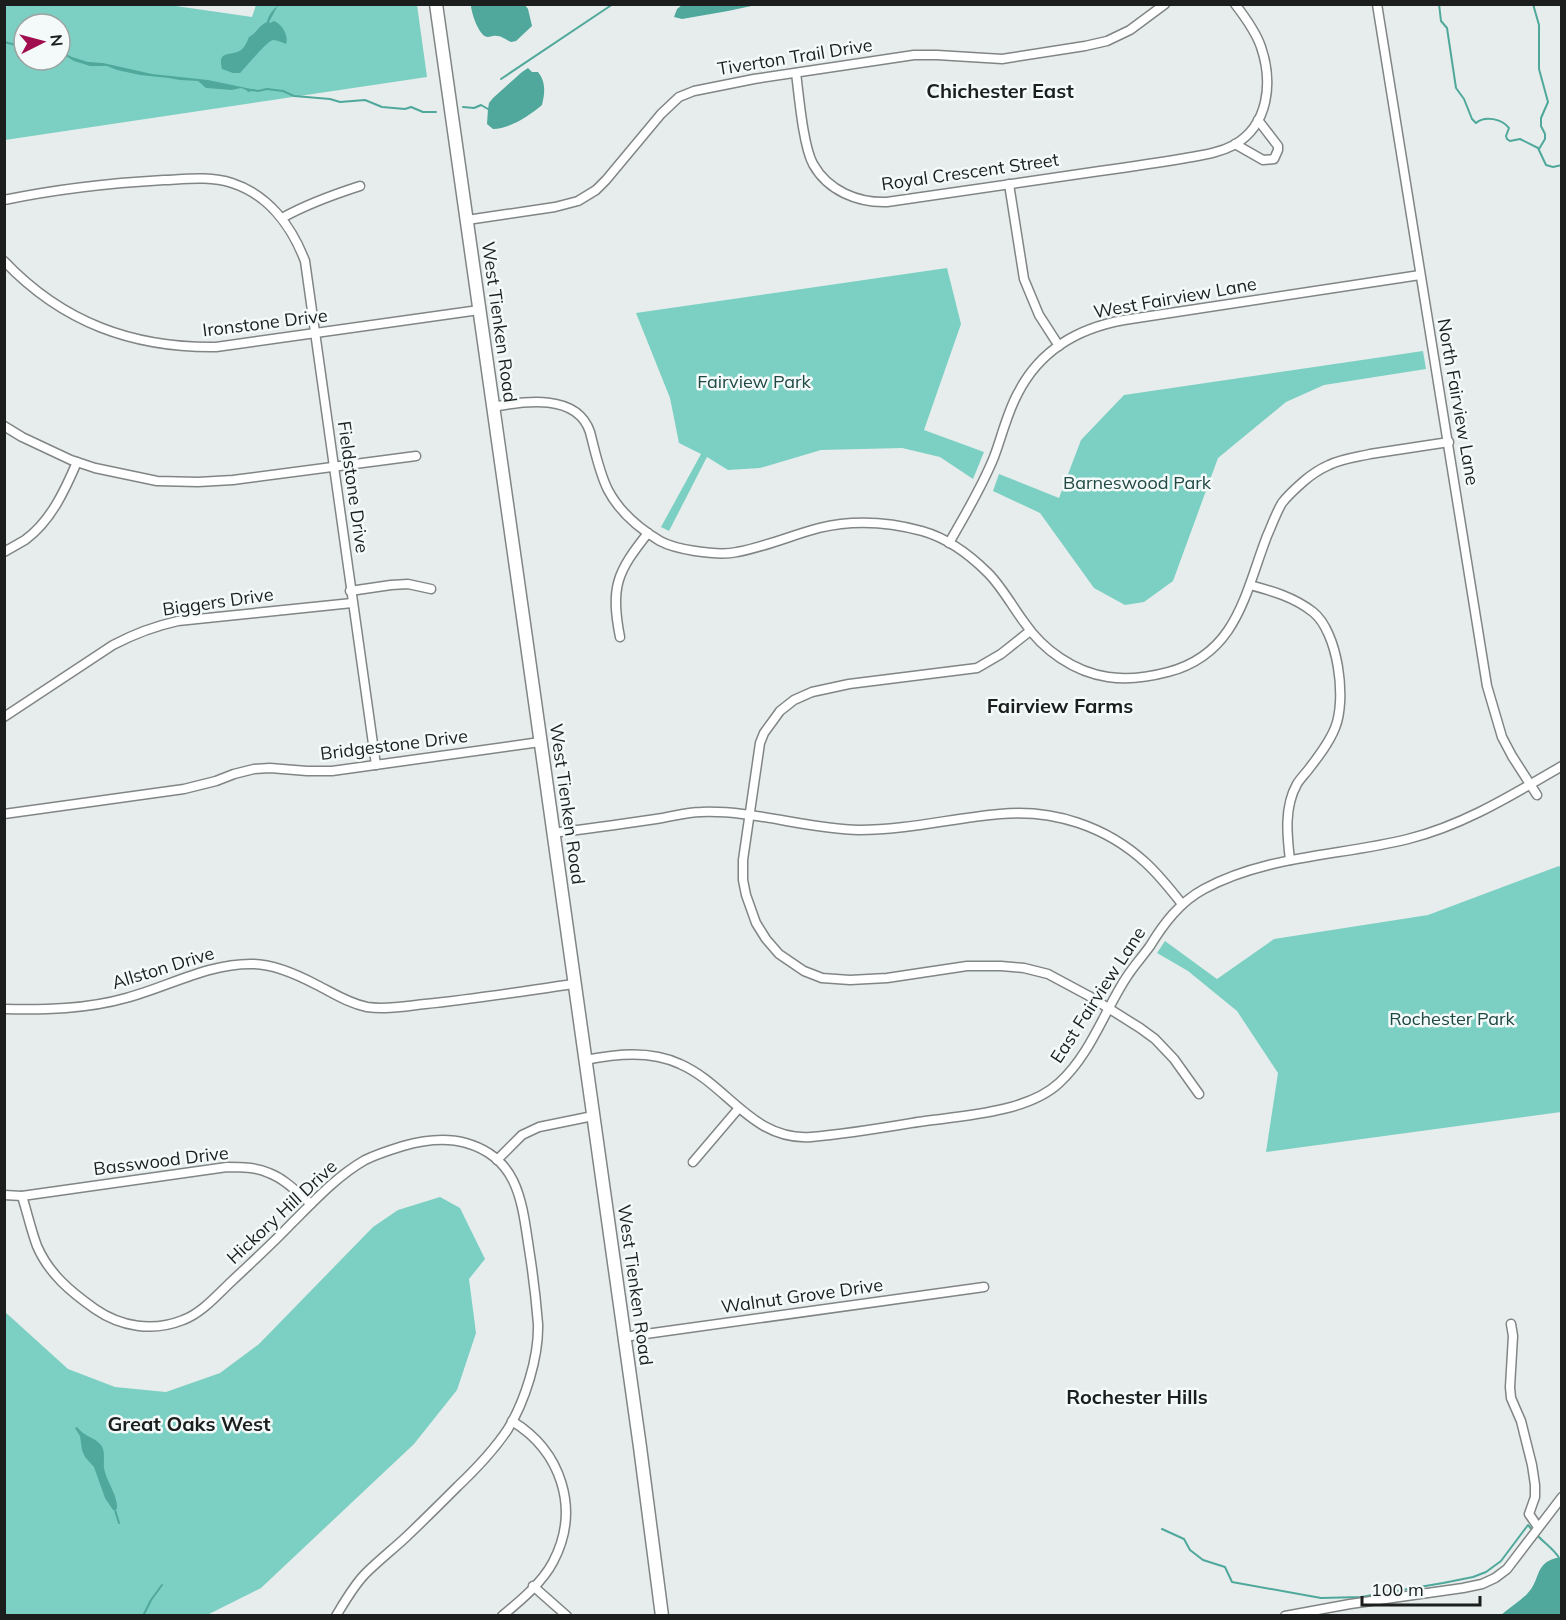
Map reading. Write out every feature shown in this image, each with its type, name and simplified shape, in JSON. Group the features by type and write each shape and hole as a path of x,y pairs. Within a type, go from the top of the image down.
{"street":[{"name":"West Tienken Road","path":"436,4 662,1613"},
{"name":"Tiverton Trail Drive","path":"467,220 555,207 578,201 601,185 661,114 679,97 694,91 723,84 914,55 1002,59 1085,46 1107,41 1130,30 1165,4"},
{"name":"Royal Crescent Street","path":"796,73 806,142 812,163 824,179 843,193 856,199 887,202 1154,164 1217,152 1235,144 1249,133 1264,109 1268,78 1261,46 1235,4"},
{"name":"North Fairview Lane","path":"1377,4 1487,686 1502,737 1537,795"},
{"path":"1235,144 1263,160 1274,159 1278,146 1258,120"},
{"name":"Fieldstone Drive","path":"4,200 137,181 213,179 238,186 262,198 282,218 293,234 305,261 376,765"},
{"path":"1009,184 1024,279 1039,315 1059,346"},
{"path":"282,218 324,197 360,186"},
{"name":"Ironstone Drive","path":"4,261 60,308 89,323 125,336 167,345 216,347 479,309"},
{"name":"West Fairview Lane","path":"949,543 982,483 1019,391 1044,357 1081,332 1102,324 1420,274"},
{"path":"493,407 539,401 573,411 584,420 608,490 616,502 648,533 671,546 710,553 735,553 821,528 860,523 886,524 939,536 989,574 1037,640 1054,654 1084,670 1104,677 1116,678 1136,678 1176,670 1211,651 1221,641 1240,612 1265,542 1283,501 1309,477 1330,464 1357,457 1449,442"},
{"path":"4,426 77,462 157,481 233,480 416,456"},
{"path":"4,552 38,529 63,493 77,462"},
{"path":"620,637 616,615 617,584 622,570 648,533"},
{"path":"350,591 400,585 431,589"},
{"path":"1250,585 1281,593 1314,612 1324,625 1332,644 1339,676 1341,707 1336,727 1297,784 1291,800 1288,814 1290,860"},
{"name":"Biggers Drive","path":"4,717 113,645 163,624 352,603"},
{"path":"1030,631 1001,654 977,668 849,684 812,692 794,700 780,711 764,733 760,743 743,860 746,895 756,923 779,954 804,971 822,978 866,981 967,966 1024,968 1048,974 1140,1028 1166,1050 1199,1094"},
{"name":"Bridgestone Drive","path":"4,814 184,789 254,769 332,771 540,742"},
{"name":"East Fairview Lane","path":"585,1060 634,1054 680,1063 701,1076 760,1125 792,1137 883,1128 993,1111 1027,1102 1058,1084 1072,1068 1126,978 1164,923 1182,904 1201,890 1228,877 1260,866 1383,845 1439,830 1512,796 1562,766"},
{"path":"552,833 701,812 750,815 835,829 856,830 897,828 998,814 1023,813 1055,816 1107,834 1126,847 1146,863 1182,904"},
{"name":"Allston Drive","path":"4,1009 49,1010 101,1004 233,965 255,964 272,966 316,984 354,1004 378,1008 457,1001 574,984"},
{"path":"693,1162 739,1108"},
{"path":"497,1160 522,1135 538,1126 593,1116"},
{"name":"Hickory Hill Drive","path":"22,1196 38,1247 52,1271 79,1297 101,1313 120,1323 141,1327 184,1320 201,1310 342,1176 366,1160 384,1152 418,1142 451,1139 471,1144 492,1156 506,1168 520,1196 530,1256 538,1326 535,1357 530,1376 512,1420 486,1458 406,1537 364,1574 336,1616"},
{"name":"Basswood Drive","path":"4,1195 22,1196 227,1167 247,1167 268,1172 282,1180 311,1204"},
{"name":"Walnut Grove Drive","path":"624,1337 984,1287"},
{"path":"1511,1324 1513,1336 1511,1398 1521,1421 1532,1465 1535,1485 1529,1514 1538,1527"},
{"path":"502,1616 553,1563 565,1526 564,1491 550,1457 539,1441 512,1420"},
{"path":"1285,1616 1350,1604 1432,1594 1482,1584 1507,1569 1562,1497"},
{"path":"533,1586 567,1616"}],"green space":[{"path":"16,4 162,4 252,17 256,5 417,5 427,77 5,140 4,7"},
{"name":"Fairview Park","path":"947,268 961,324 924,430 984,452 973,479 940,457 902,448 821,450 760,468 728,470 707,457 669,531 661,527 701,454 679,443 670,398 636,313"},
{"name":"Barneswood Park","path":"1423,351 1426,369 1324,385 1286,402 1218,458 1173,581 1144,602 1125,605 1094,588 1040,513 993,491 999,474 1059,498 1081,440 1124,395"},
{"name":"Rochester Park","path":"1559,866 1562,869 1561,1112 1266,1152 1278,1073 1237,1011 1188,971 1157,953 1165,941 1217,979 1274,939 1428,915"},
{"path":"440,1197 460,1208 485,1259 469,1279 476,1333 457,1390 414,1444 261,1588 207,1615 5,1615 4,1311 68,1369 115,1387 166,1392 220,1373 259,1344 373,1227 398,1210"}],"shaded area":[{"path":"471,5 525,5 532,26 516,41 511,42 498,36 485,36 476,24"},
{"path":"682,5 756,5 682,19 674,17 677,9"},
{"path":"277,7 269,22 274,21 282,27 287,37 286,44 275,40 270,41 240,73 222,69 223,56 242,49 249,37 267,22 272,11"},
{"path":"72,57 152,74 208,80 256,90 248,92 241,88 232,90 206,88 198,81 140,75 107,66 90,66 74,61"},
{"path":"528,68 532,72 538,72 544,84 542,105 519,121 506,127 493,129 487,124 489,103"},
{"path":"77,1427 102,1447 105,1472 116,1499 117,1509 113,1510 105,1498 94,1467 85,1457 80,1436 75,1428"},
{"path":"1561,1558 1561,1615 1501,1615 1527,1594 1544,1564"}],"waterway":[{"path":"501,79 613,4"},
{"path":"1439,4 1441,21 1447,28 1456,88 1464,99 1472,119 1476,123 1484,119 1502,122 1509,128 1507,139 1510,141 1520,139 1538,148 1546,165 1553,167 1562,165"},
{"path":"1533,4 1539,25 1539,69 1548,102 1541,118 1545,139 1539,149"},
{"path":"4,42 12,44"},
{"path":"252,90 283,91 294,96 340,102 365,100 382,107 405,109 411,107 423,112 436,112"},
{"path":"463,107 474,108 481,105 488,109"},
{"path":"115,1510 119,1523"},
{"path":"1162,1529 1184,1539 1190,1550 1203,1560 1225,1567 1232,1582 1321,1598 1361,1597 1473,1577 1486,1572 1501,1561 1528,1525 1533,1531"},
{"path":"1537,1535 1559,1558"},
{"path":"143,1616 162,1585"}],"district":[{"name":"Chichester East","path":"1000,91"},
{"name":"Fairview Farms","path":"1060,706"},
{"name":"Rochester Hills","path":"1137,1397"},
{"name":"Great Oaks West","path":"189,1424"}]}
